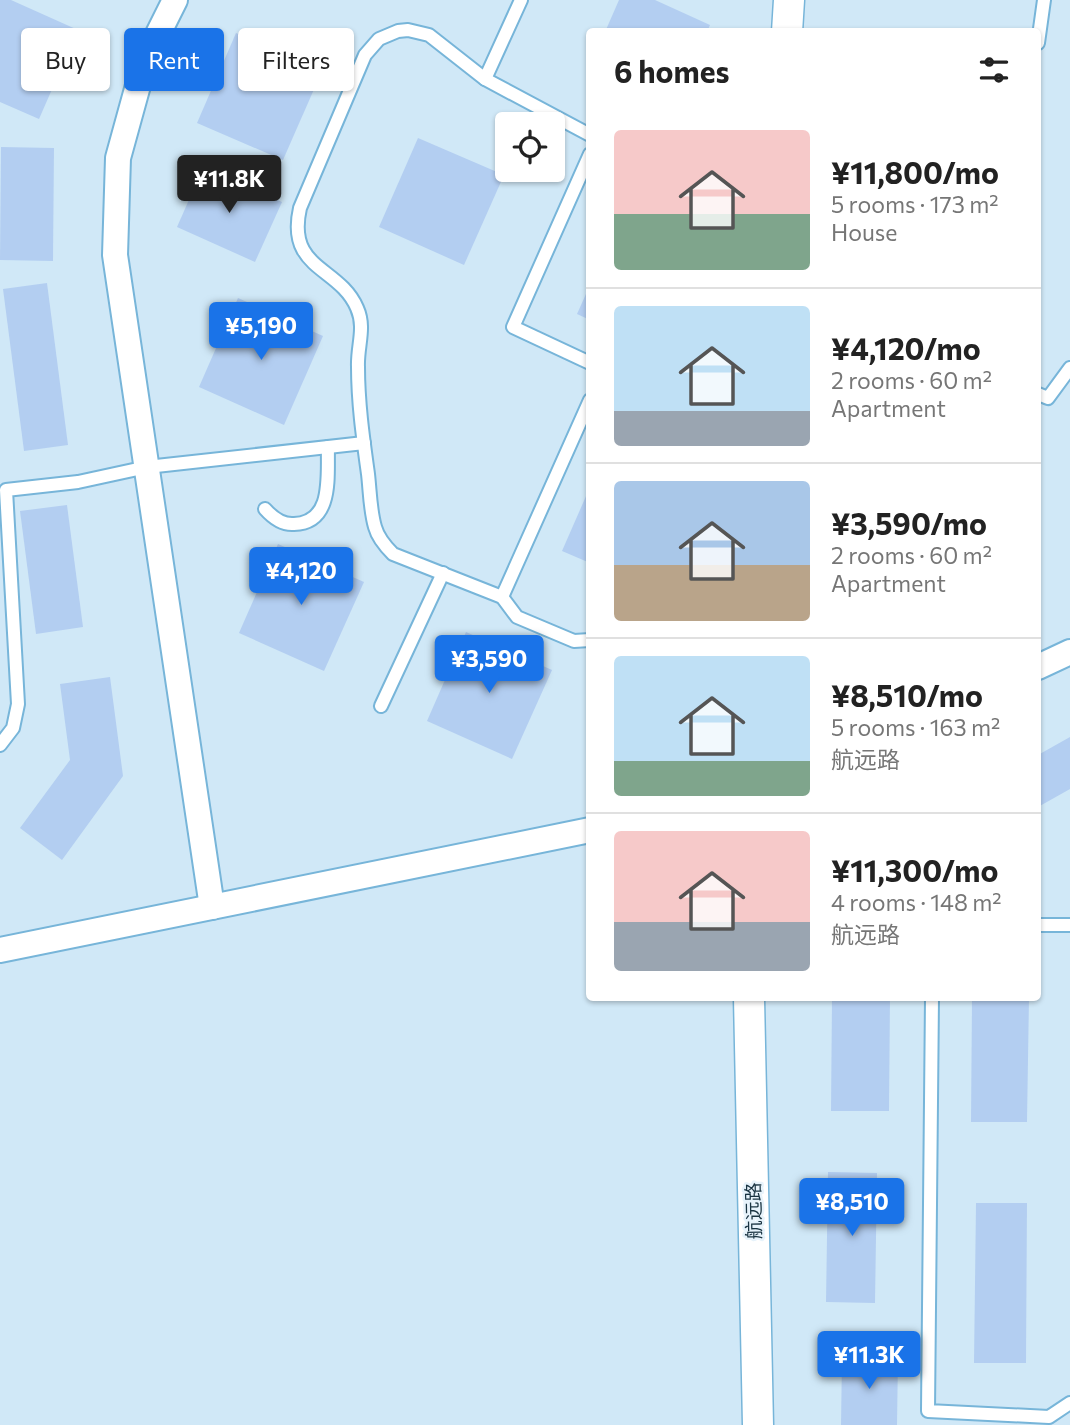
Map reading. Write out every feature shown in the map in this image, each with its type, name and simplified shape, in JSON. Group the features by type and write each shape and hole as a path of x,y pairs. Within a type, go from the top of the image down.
{"street":[{"path":"175,0 145,60 118,158 115,255 212,907"},
{"path":"787,28 789,0"},
{"path":"1041,666 1070,652"},
{"path":"0,950 586,831"},
{"name":"航远路","path":"749,1001 758,1425"}],"lane":[{"path":"485,79 521,0"},
{"path":"1040,28 1044,0"},
{"path":"586,133 485,79 429,35 419,31 398,31 379,39 365,55 300,208 297,231 305,255 313,266 342,288 358,310 362,324 358,362 359,401 378,535 393,554 502,597 517,617 574,641 586,640"},
{"path":"586,163 513,327 586,361"},
{"path":"1041,395 1048,398 1070,368"},
{"path":"502,597 586,409"},
{"path":"0,745 13,729 18,704 6,491 78,482 146,467 364,443"},
{"path":"265,509 271,516 288,524 306,522 315,517 326,500 328,447"},
{"path":"381,706 443,573"},
{"path":"1041,925 1070,925"},
{"path":"932,1001 928,1411 1053,1421 1070,1403"}],"building":[{"path":"0,0 11,0 74,28 21,28 21,91 51,91 39,119 0,102"},
{"path":"619,0 655,0 710,25 709,28 607,28"},
{"path":"236,33 238,91 313,91 283,160 197,123 211,91 224,91 224,61"},
{"path":"418,138 495,171 495,182 501,182 464,265 379,227"},
{"path":"1,147 54,148 53,261 0,260"},
{"path":"203,168 282,202 255,262 177,227"},
{"path":"47,283 68,445 24,451 3,289"},
{"path":"586,294 586,318 577,314"},
{"path":"238,298 323,336 284,425 199,387"},
{"path":"586,496 586,561 562,551"},
{"path":"67,505 83,627 36,634 20,511"},
{"path":"278,544 364,582 324,671 239,633"},
{"path":"466,632 552,670 512,759 427,721"},
{"path":"110,677 123,776 62,860 20,828 70,760 60,684"},
{"path":"1070,737 1070,789 1041,805 1041,753"},
{"path":"832,1001 890,1001 889,1111 831,1111"},
{"path":"972,1001 1029,1001 1027,1122 971,1122"},
{"path":"828,1172 877,1173 875,1303 826,1302"},
{"path":"976,1203 1027,1203 1026,1363 974,1363"},
{"path":"842,1357 898,1358 897,1425 841,1425"}]}
